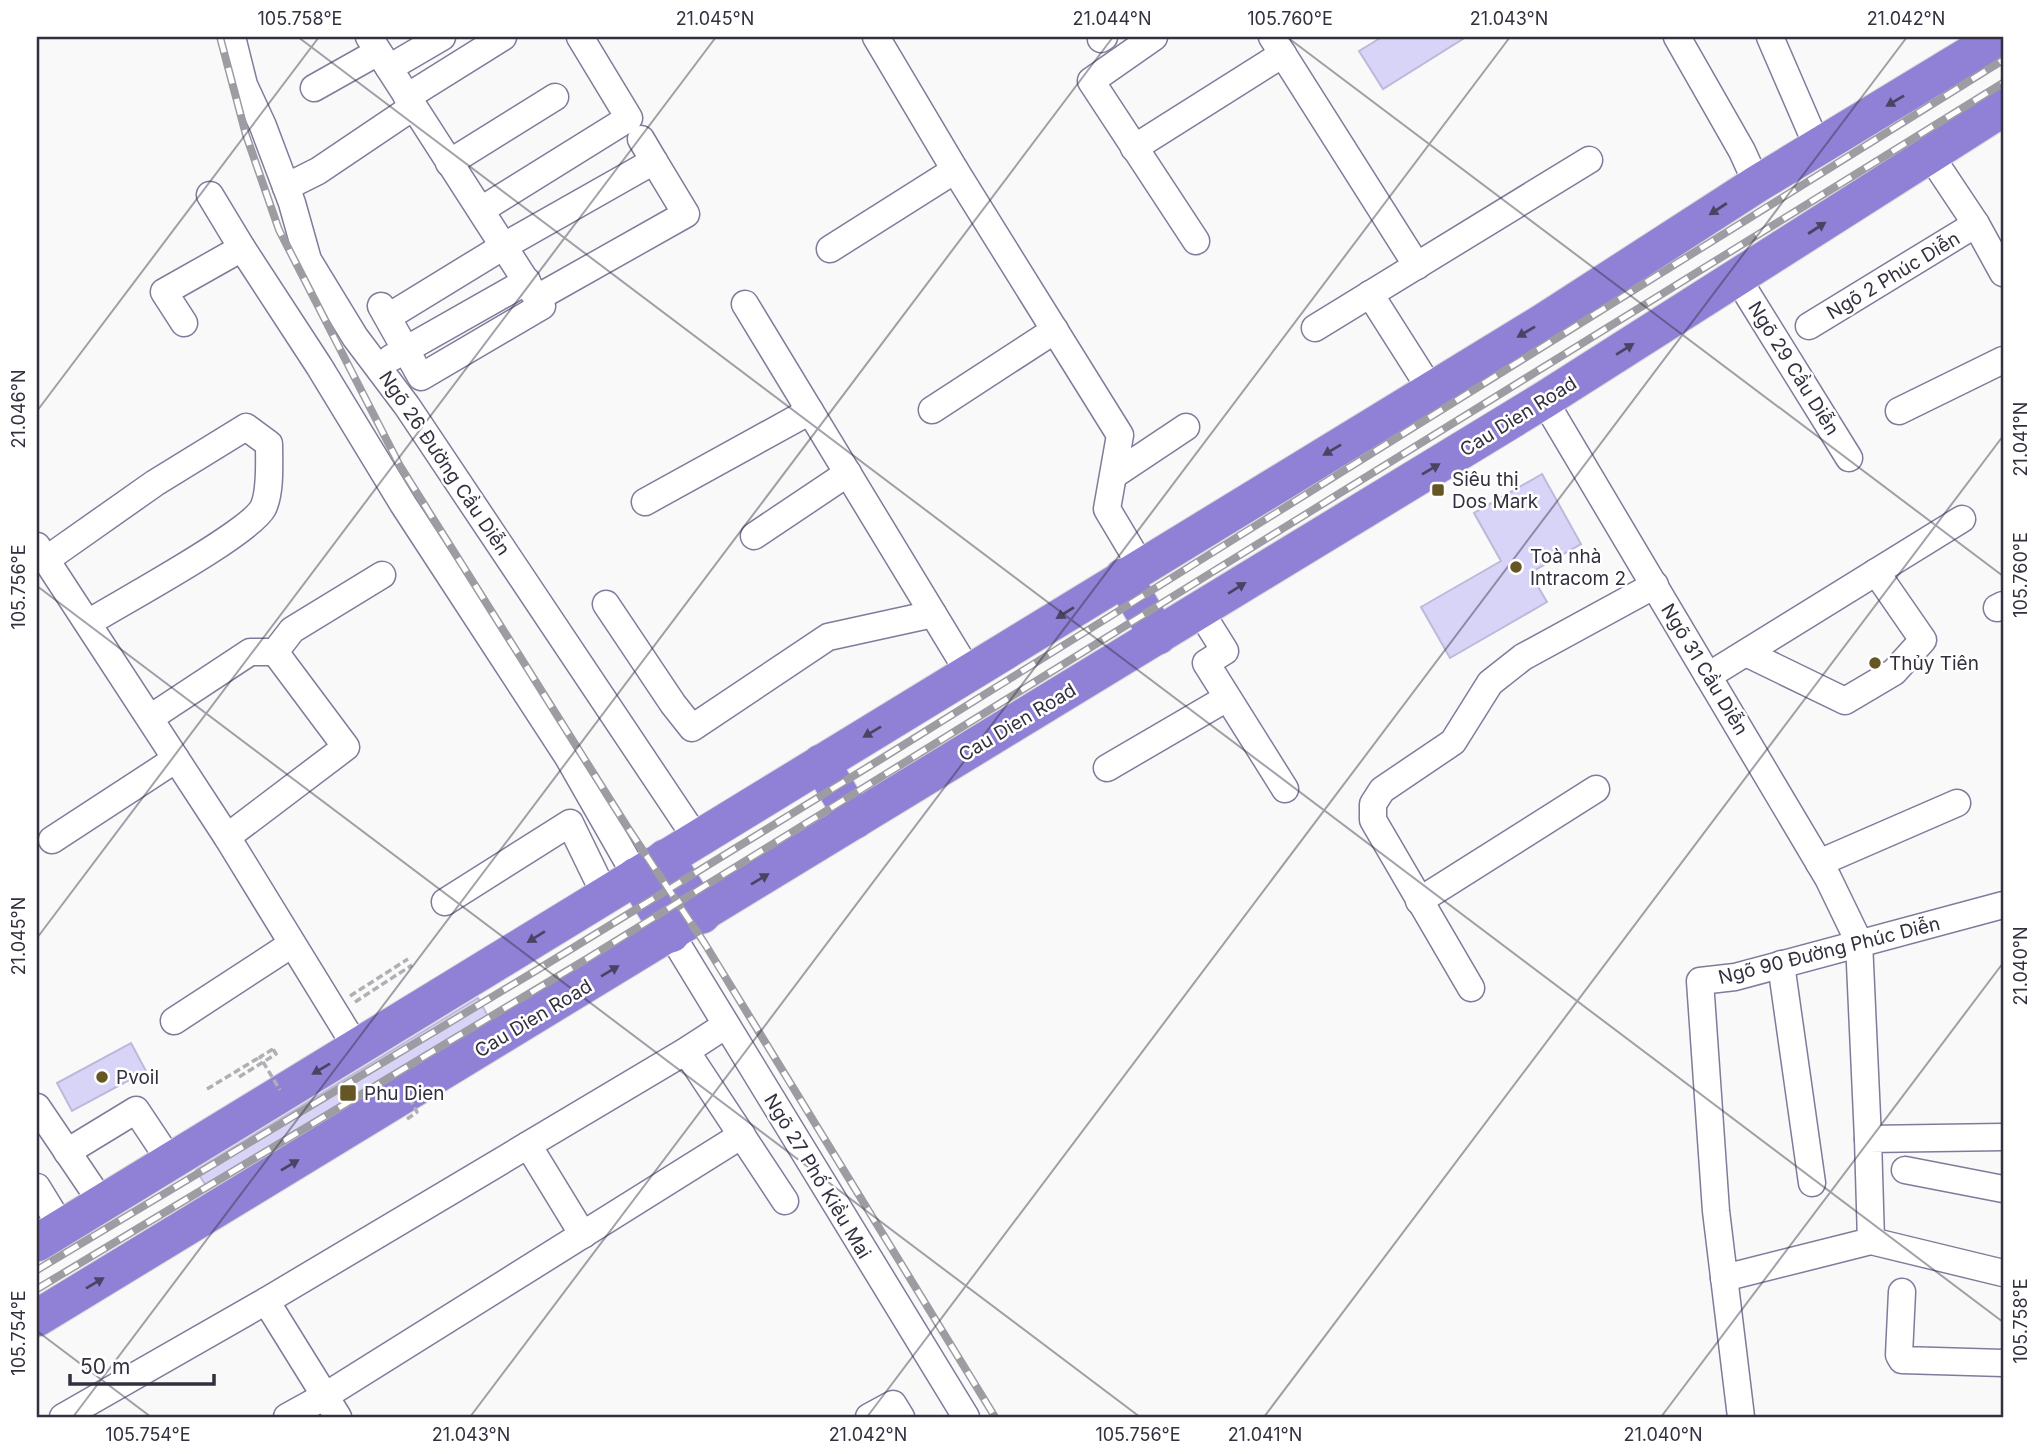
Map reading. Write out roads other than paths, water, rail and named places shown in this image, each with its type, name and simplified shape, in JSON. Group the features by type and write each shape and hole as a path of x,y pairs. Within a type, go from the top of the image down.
{"highway":[{"path":"49,1235 1545,321 1757,184 1999,37"},
{"name":"Cau Dien Road","path":"37,1318 1544,400 1997,112"},
{"path":"1132,572 1158,636"},
{"path":"821,763 855,820"},
{"path":"650,867 702,915"},
{"path":"650,867 671,934"}],"street":[{"path":"232,37 244,85 286,187 309,260 355,337 378,366"},
{"path":"314,88 379,52 442,37"},
{"path":"286,187 318,171 503,37"},
{"path":"580,37 642,140"},
{"path":"876,37 955,170 1121,435 1107,509 1132,572"},
{"path":"1154,37 1091,81 1196,241"},
{"path":"1677,37 1742,151 1757,184"},
{"path":"1770,37 1818,148"},
{"path":"1134,148 1277,45 1417,266"},
{"path":"379,52 532,289"},
{"path":"449,163 555,97"},
{"path":"481,210 642,140"},
{"path":"405,350 385,311 504,246 642,140"},
{"name":"Ngõ 26 Đường Cầu Diễn","path":"642,140 686,214 405,350 378,366 696,838"},
{"path":"1930,155 1976,224 2003,273"},
{"path":"1315,328 1589,160"},
{"path":"830,249 955,170"},
{"path":"210,195 403,504 568,757 650,867"},
{"name":"Ngõ 2 Phúc Diễn","path":"1809,326 1976,224"},
{"path":"184,323 164,292 242,248"},
{"name":"Ngõ 29 Cầu Diễn","path":"1738,279 1849,458"},
{"path":"1370,295 1432,390"},
{"path":"745,304 969,673"},
{"path":"932,410 1055,330"},
{"path":"1899,411 2003,360"},
{"name":"Ngõ 31 Cầu Diễn","path":"1544,400 1819,863 1859,942"},
{"path":"645,502 810,411"},
{"path":"88,623 235,535 263,509 269,476 268,444 246,427 42,553 227,837 356,1047"},
{"path":"1114,475 1186,427"},
{"path":"754,537 848,473"},
{"path":"1708,676 1962,519"},
{"path":"1746,653 1845,701 1894,672 1923,640 1876,572"},
{"path":"275,652 292,630 382,575"},
{"path":"1471,988 1373,820 1373,804 1382,790 1453,742 1490,683 1523,657 1655,585"},
{"path":"606,604 692,728 828,637 933,614"},
{"path":"1200,611 1225,651 1206,663 1285,789"},
{"path":"150,718 250,652 275,652"},
{"path":"227,837 346,747 275,652"},
{"path":"1107,768 1227,698"},
{"path":"52,840 176,759"},
{"path":"1419,901 1596,789"},
{"path":"1819,863 1957,803"},
{"path":"445,902 569,823 605,895"},
{"name":"Ngõ 90 Đường Phúc Diễn","path":"1741,1417 1710,1142 1700,981 1735,977 2003,905"},
{"name":"Ngõ 27 Phố Kiều Mai","path":"671,934 966,1417"},
{"path":"1859,942 1871,1241"},
{"path":"174,1021 292,944"},
{"path":"1781,964 1812,1183"},
{"path":"63,1417 266,1300 726,1025"},
{"path":"686,1051 785,1201"},
{"path":"37,1107 102,1203"},
{"path":"67,1152 136,1110 170,1161"},
{"path":"287,1417 331,1407 583,1235 743,1135"},
{"path":"1868,1139 2003,1137"},
{"path":"528,1144 583,1235"},
{"path":"1905,1170 2003,1189"},
{"path":"37,1187 49,1235"},
{"path":"1724,1278 1871,1241 2003,1273"},
{"path":"1902,1292 1899,1355 1902,1360 2003,1363"},
{"path":"266,1300 331,1407"},
{"path":"869,1417 893,1404 901,1417"}],"railway":[{"path":"220,37 246,135 279,230 400,466 626,825 705,944 995,1417"},
{"path":"37,1270 532,973 881,759 2003,60"},
{"path":"37,1289 590,957 2003,83"}],"place":[{"name":"Siêu thị Dos Mark","path":"1438,490"},
{"name":"Toà nhà Intracom 2","path":"1516,567"},
{"name":"Thủy Tiên","path":"1875,663"},
{"name":"Pvoil","path":"102,1077"},
{"name":"Phu Dien","path":"348,1093"}]}
